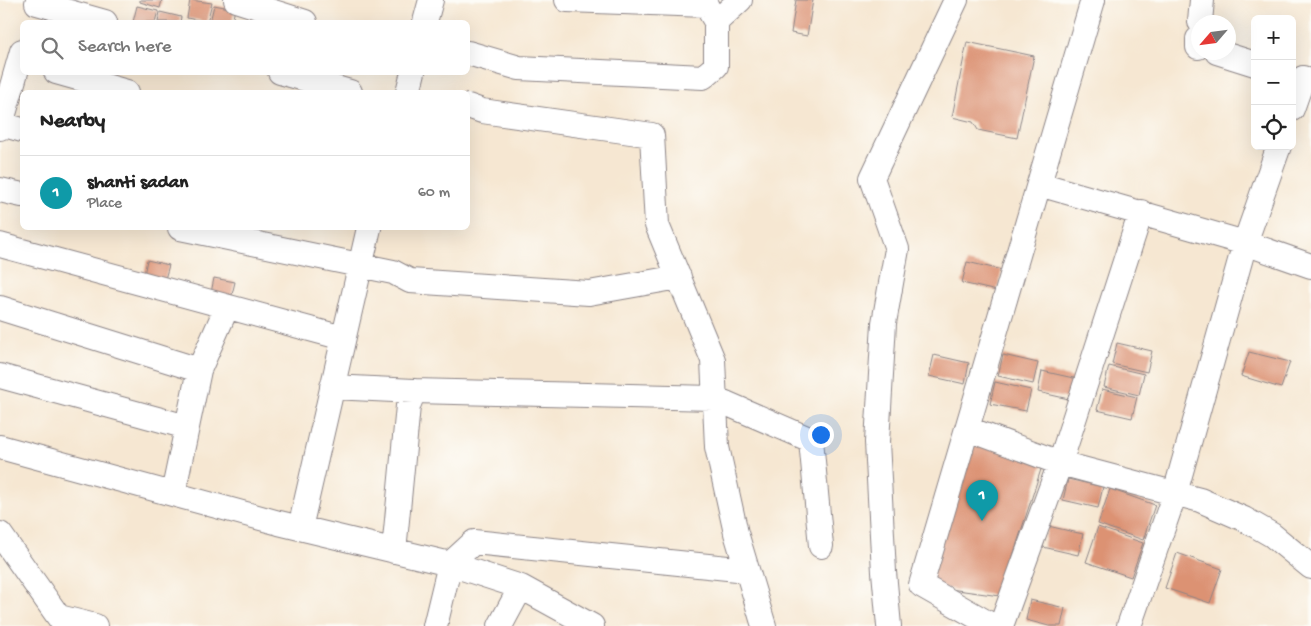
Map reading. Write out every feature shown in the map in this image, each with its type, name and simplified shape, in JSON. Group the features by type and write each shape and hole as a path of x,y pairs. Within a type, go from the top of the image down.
{"street":[{"path":"236,0 300,20"},
{"path":"426,20 431,0"},
{"path":"470,54 519,68 703,78 716,66 716,22 706,5 567,0"},
{"path":"716,22 740,0"},
{"path":"889,626 877,442 884,323 897,249 872,178 956,0"},
{"path":"993,626 921,585 1093,0"},
{"path":"1201,15 1202,0"},
{"path":"35,8 95,20"},
{"path":"1236,58 1251,63"},
{"path":"8,127 20,64"},
{"path":"67,75 120,90"},
{"path":"290,75 343,90"},
{"path":"1293,105 1302,78"},
{"path":"470,107 482,111 652,135 657,225 713,360 717,447 736,533 764,626"},
{"path":"1129,626 1175,494 1245,243 1278,150"},
{"path":"1039,184 1245,243 1311,266"},
{"path":"0,190 20,195"},
{"path":"1001,626 1060,462 1141,212"},
{"path":"190,230 394,272 410,281 589,293 679,277"},
{"path":"300,528 369,230"},
{"path":"0,245 343,338"},
{"path":"173,494 199,370 227,307"},
{"path":"0,308 199,370"},
{"path":"0,376 187,427"},
{"path":"332,387 414,391 714,398 811,440 821,546"},
{"path":"394,550 408,406 414,391"},
{"path":"968,429 1060,462 1200,500 1244,519 1272,535 1311,567"},
{"path":"0,447 300,528 450,564 521,587 591,626"},
{"path":"0,534 62,621 95,626"},
{"path":"436,626 450,564 474,542 747,570"},
{"path":"500,626 521,587"}],"building":[{"path":"140,0 162,0 160,8 140,2"},
{"path":"190,0 212,3 208,20 187,18"},
{"path":"796,0 813,0 807,36 791,33"},
{"path":"214,5 235,9 232,20 210,20"},
{"path":"137,6 158,11 156,20 134,20"},
{"path":"160,12 181,17 180,20 158,20"},
{"path":"967,42 1034,56 1017,138 978,130 973,122 952,117"},
{"path":"147,260 169,265 163,286 143,280"},
{"path":"967,262 1002,270 997,291 962,283"},
{"path":"214,278 235,282 230,303 210,298"},
{"path":"1117,343 1152,351 1147,372 1112,364"},
{"path":"1249,352 1290,362 1281,388 1241,376"},
{"path":"934,355 969,363 965,384 929,376"},
{"path":"1003,355 1038,363 1033,384 998,376"},
{"path":"1109,366 1144,374 1139,395 1104,387"},
{"path":"1042,371 1078,379 1073,400 1038,392"},
{"path":"995,382 1031,390 1026,411 990,404"},
{"path":"1102,389 1137,397 1132,418 1097,410"},
{"path":"968,429 1045,457 1000,596 921,585"},
{"path":"1068,479 1103,487 1098,508 1063,500"},
{"path":"1110,489 1155,505 1143,540 1098,524"},
{"path":"1048,526 1083,534 1078,555 1043,547"},
{"path":"1098,527 1143,543 1131,577 1086,562"},
{"path":"1177,553 1222,569 1210,603 1165,588"},
{"path":"1030,600 1065,608 1061,626 1049,626 1026,620"}],"place":[{"name":"shanti sadan","path":"982,521"}]}
